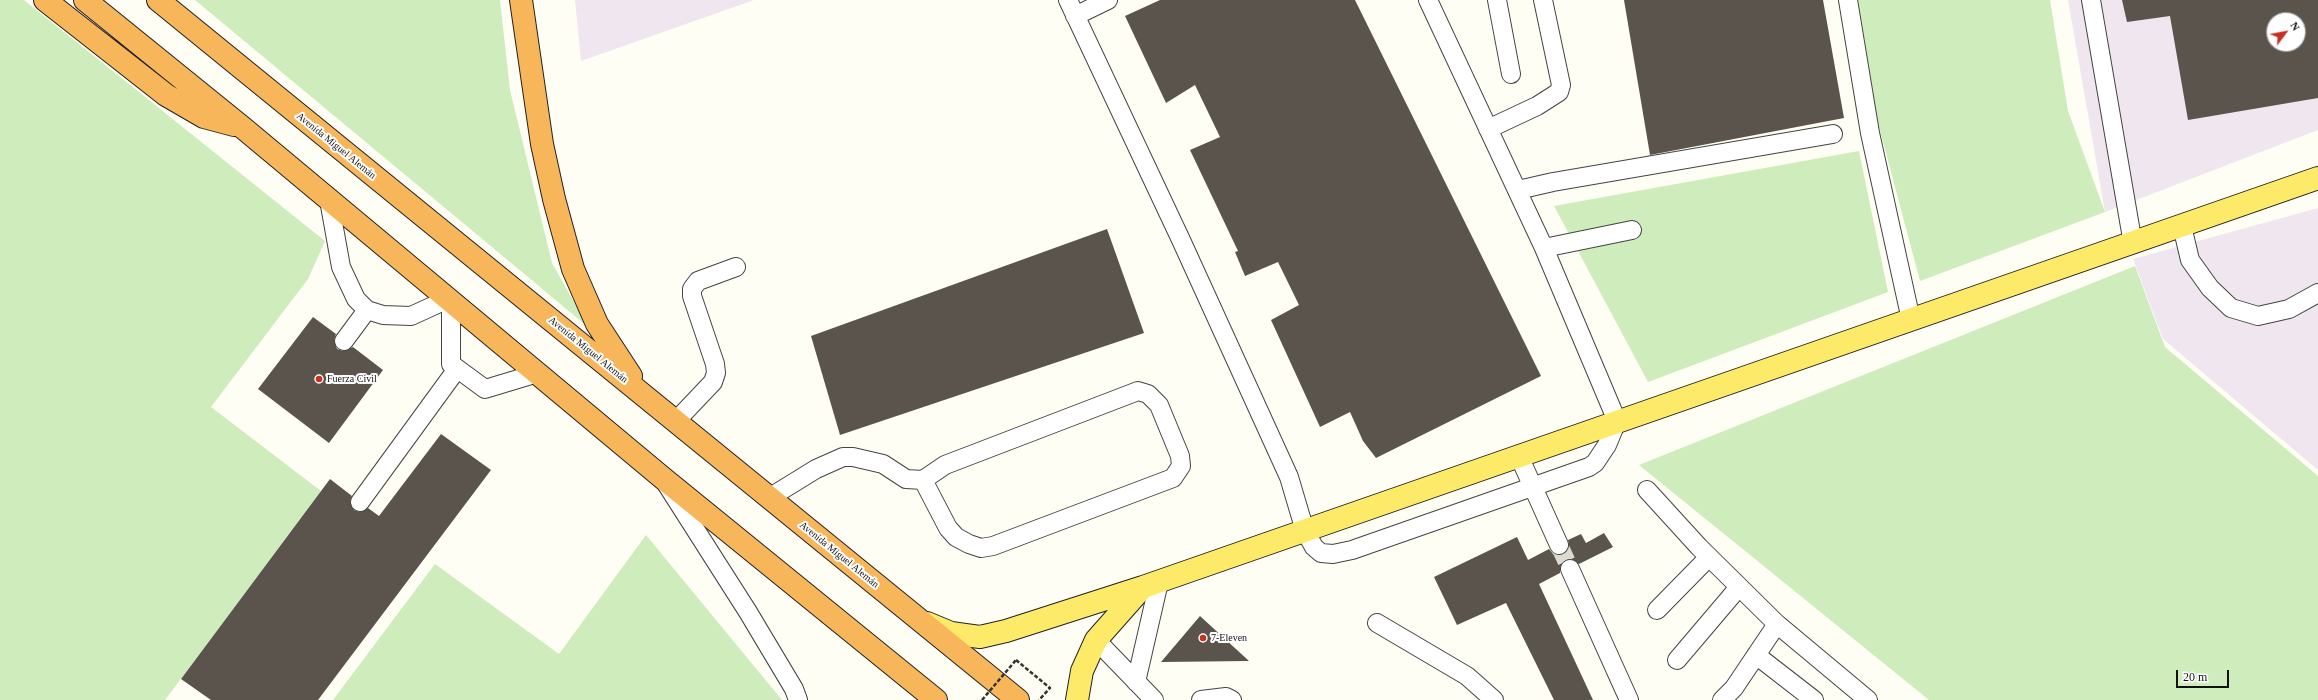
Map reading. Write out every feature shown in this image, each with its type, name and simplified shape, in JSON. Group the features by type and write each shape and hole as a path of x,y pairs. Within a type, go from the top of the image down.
{"highway":[{"path":"45,0 166,96 204,117 242,127"},
{"path":"85,0 242,127 664,479 936,700"},
{"name":"Avenida Miguel Alemán","path":"158,0 914,617 1018,700"},
{"path":"521,0 542,144 554,198 573,269 597,324 612,350 648,400"}],"main road":[{"path":"914,617 951,633 980,637 992,636 1151,584 1305,531 1617,421 2133,244 2318,178"},
{"path":"1077,700 1082,671 1096,640 1151,584"}],"street":[{"path":"1108,0 1071,8 1181,240 1289,477 1305,531 1314,547 1321,553 1333,554 1352,550 1581,470 1595,463 1607,445 1617,421 1518,190 1428,0"},
{"path":"1497,0 1511,74"},
{"path":"1488,129 1537,106 1559,92 1561,85 1543,0"},
{"path":"1848,0 1870,133 1911,320"},
{"path":"2091,0 2133,244"},
{"path":"1518,190 1554,182 1832,134"},
{"path":"329,200 341,267 356,299 367,310 383,315 411,316 449,300 451,364 485,389 538,373"},
{"path":"2182,226 2190,260 2210,288 2231,308 2258,316 2289,309 2318,293"},
{"path":"1544,248 1632,230"},
{"path":"675,422 713,382 716,373 715,364 692,296 692,290 698,281 736,267"},
{"path":"344,341 367,310"},
{"path":"360,502 457,368"},
{"path":"769,498 816,470 843,457 853,457 883,464 906,479 923,480 945,465 1138,391 1148,394 1159,405 1180,456 1181,466 1174,478 993,546 981,548 962,541 948,528 923,480"},
{"path":"1519,456 1559,545"},
{"path":"664,479 748,612 794,689 798,700"},
{"path":"1647,490 1709,557 1776,624 1868,700"},
{"path":"1657,610 1709,557"},
{"path":"1570,569 1629,700"},
{"path":"1136,682 1151,584"},
{"path":"1677,660 1739,587"},
{"path":"1377,623 1467,676 1494,700"},
{"path":"1722,700 1734,688 1776,624"},
{"path":"1096,640 1154,700"},
{"path":"1756,655 1814,700"},
{"path":"1202,700 1226,697 1232,700"}],"path":[{"path":"982,700 1016,660 1050,688 1039,700"}],"shaded area":[{"path":"575,0 754,0 581,61"},
{"path":"2068,0 2318,0 2318,130 2105,212"},
{"path":"2318,208 2318,470 2163,339 2133,259"}],"green space":[{"path":"0,0 24,0 325,241 308,279 211,407 321,491 165,700 0,700"},
{"path":"195,0 500,0 510,90 552,263 588,327"},
{"path":"1858,0 2050,0 2068,111 2105,212 1920,281 1878,123"},
{"path":"1859,151 1888,292 1648,382 1554,206"},
{"path":"2135,266 2165,347 2318,476 2318,700 1929,700 1639,465"},
{"path":"646,535 782,700 333,700 435,564 559,654"}],"building":[{"path":"1160,0 1355,0 1541,376 1376,458 1363,441 1350,412 1320,427 1271,320 1299,305 1278,262 1245,276 1235,252 1238,251 1190,150 1220,137 1195,85 1166,103 1125,16"},
{"path":"1624,0 1823,0 1844,118 1650,155"},
{"path":"2122,0 2318,0 2318,98 2188,120 2170,16 2127,22"},
{"path":"1107,229 1144,333 840,435 811,336"},
{"path":"313,317 336,334 334,340 337,349 343,351 353,347 383,370 329,443 258,389"},
{"path":"441,434 491,470 318,700 211,700 181,679 330,479 352,496 350,501 354,510 359,512 368,508 379,516"},
{"path":"1604,533 1613,547 1579,564 1571,559 1565,560 1560,568 1560,573 1539,584 1593,700 1554,700 1506,603 1457,625 1434,577 1517,537 1528,560 1549,549 1553,554 1563,555 1569,546 1568,540 1581,534 1586,543"},
{"name":"7-Eleven","path":"1200,616 1249,661 1161,662"}],"tunnel":[{"path":"1559,545 1570,569"}],"place":[{"name":"Fuerza Civil","path":"319,379"},
{"name":"7-Eleven","path":"1203,638"}]}
